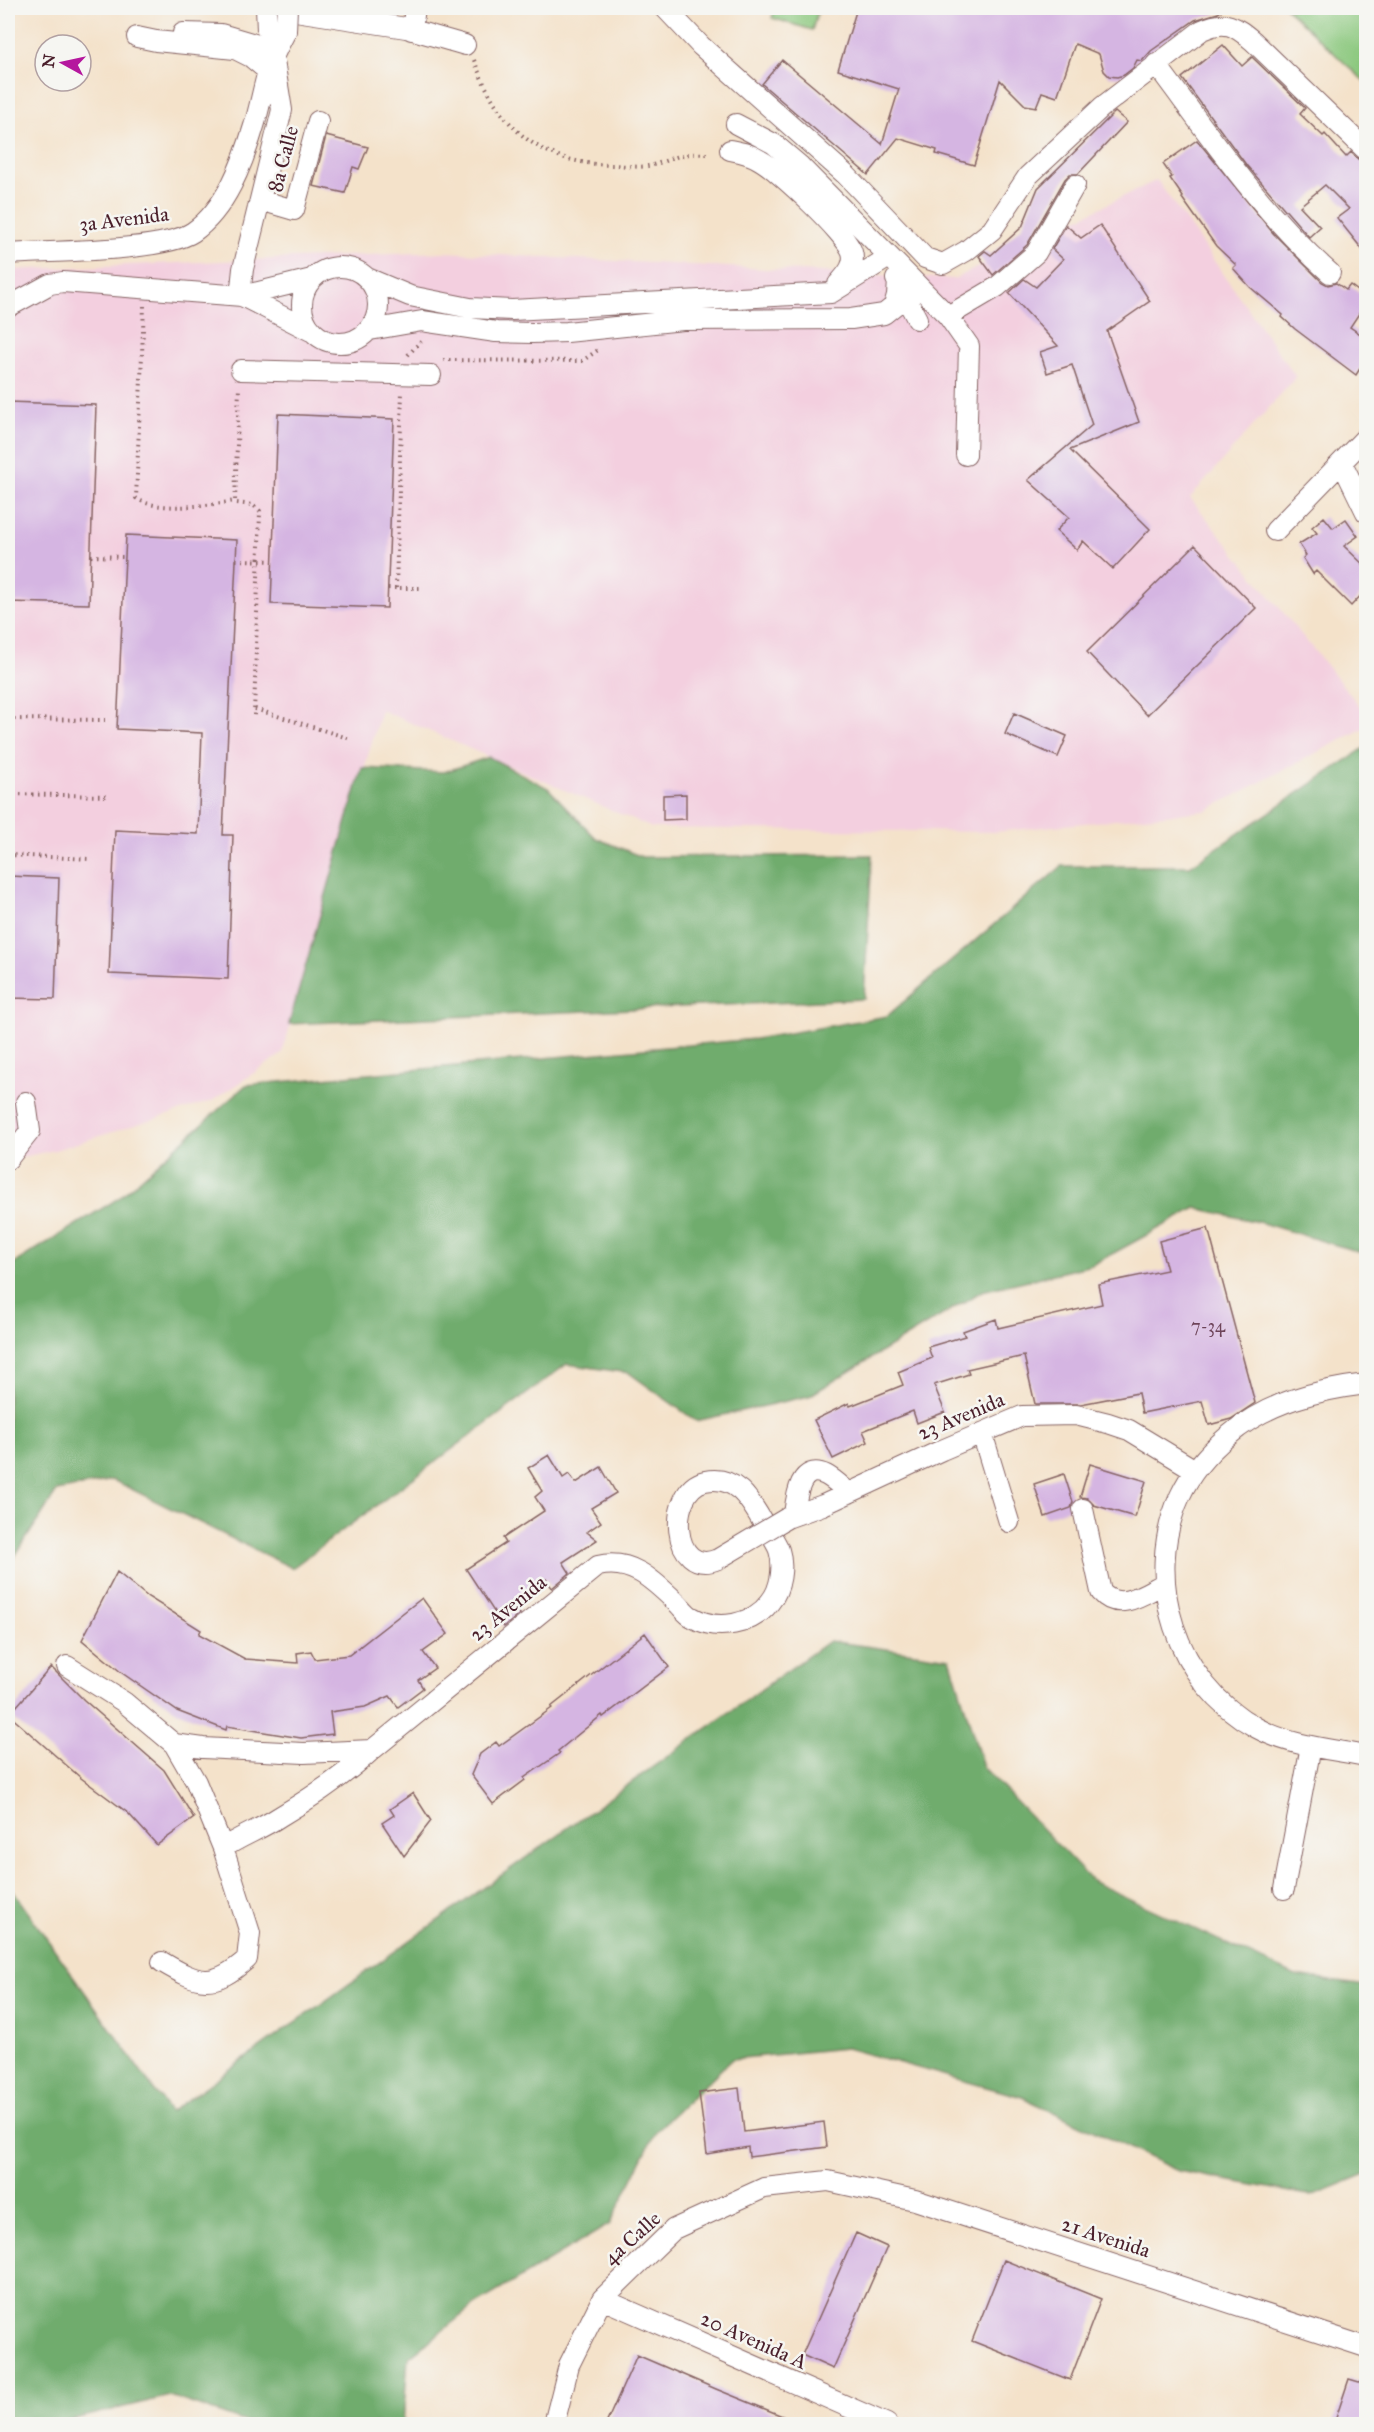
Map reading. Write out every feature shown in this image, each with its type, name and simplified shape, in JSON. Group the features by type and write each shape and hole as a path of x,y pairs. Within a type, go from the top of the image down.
{"street":[{"path":"241,296 243,269 282,111 266,8"},
{"path":"276,8 412,30 467,50"},
{"path":"273,47 221,34 159,32 137,37 235,49 251,57 273,47 287,8"},
{"path":"412,30 414,8"},
{"path":"665,8 701,46 846,175 925,258 943,264 966,251 992,230 1028,176 1102,107 1202,30 1215,24 1238,28 1366,150"},
{"name":"3a Avenida","path":"8,254 165,243 192,233 213,214 235,177 254,126 273,47"},
{"path":"1156,64 1298,244 1330,273"},
{"name":"8a Calle","path":"260,200 294,210 318,121"},
{"path":"725,152 739,140 736,124 774,144 800,166 893,270 948,316 969,346 966,454"},
{"path":"725,152 744,152 761,160 843,236 852,253 851,268 831,293"},
{"path":"948,316 997,287 1036,253 1075,185"},
{"path":"8,306 50,284 63,282 241,296 312,279 329,268 339,267 359,272 367,278 410,296 470,309 683,310 732,319 851,319 884,314 894,306 897,295 893,270"},
{"path":"370,330 422,321 496,332 543,333 683,310 732,298 831,293 870,268 893,270"},
{"path":"893,270 917,319"},
{"path":"241,296 322,340 341,344 360,338 370,330 375,320 377,298 367,278"},
{"path":"311,332 301,309 302,298 312,279"},
{"path":"732,298 732,319"},
{"path":"242,370 431,375"},
{"path":"1275,531 1366,437"},
{"path":"1342,463 1366,512"},
{"path":"8,1159 30,1131 26,1102"},
{"path":"1366,1384 1297,1396 1274,1407 1229,1435 1195,1470 1180,1496 1170,1524 1165,1553 1164,1583 1169,1612 1178,1641 1192,1667 1210,1691 1232,1711 1257,1728 1284,1740 1366,1756"},
{"name":"23 Avenida","path":"223,1848 278,1818 354,1767 598,1566 612,1563 624,1564 638,1570 692,1617 710,1623 723,1626 738,1624 760,1612 776,1594 780,1580 779,1550 747,1495 726,1483 705,1481 695,1485 684,1500 677,1526 685,1550 696,1558 711,1562 718,1559 790,1516 849,1493 1022,1416 1076,1415 1129,1430 1195,1470"},
{"path":"982,1433 1009,1522"},
{"path":"790,1516 798,1486 808,1474 826,1475 849,1493"},
{"path":"1083,1509 1101,1592 1108,1600 1129,1601 1164,1583"},
{"path":"67,1666 124,1702 174,1744 196,1782 223,1848 250,1933 247,1959 231,1973 214,1980 198,1980 162,1962"},
{"path":"174,1744 277,1752 372,1750"},
{"path":"1284,1889 1311,1746"},
{"name":"4a Calle","path":"554,2424 568,2365 602,2298 674,2229 764,2188 828,2181"},
{"name":"21 Avenida","path":"828,2181 915,2200 1366,2347"},
{"name":"20 Avenida A","path":"602,2298 887,2424"}],"path":[{"path":"8,38 12,8"},
{"path":"467,50 493,101 510,126 542,150 560,158 587,164 648,166 684,155 725,152"},
{"path":"144,302 136,478 136,498 142,503 203,506 235,501 239,370 242,370"},
{"path":"396,588 402,366 411,351 425,337"},
{"path":"431,375 435,375 441,360 582,361 604,346"},
{"path":"237,503 253,505 260,511 254,716"},
{"path":"91,556 125,557"},
{"path":"236,560 273,561"},
{"path":"388,588 424,588"},
{"path":"255,709 348,738"},
{"path":"8,719 105,720"},
{"path":"8,794 108,796"},
{"path":"8,855 89,859"}],"shaded area":[{"path":"1157,180 1296,377 1190,498 1366,714 1366,727 1205,811 994,832 652,828 381,710 282,1054 212,1101 55,1150 8,1160 8,270 443,252 954,279"}],"green space":[{"path":"775,8 819,8 812,30 772,18"},
{"path":"1286,8 1366,8 1366,83"},
{"path":"1366,747 1366,1254 1262,1223 1196,1208 1092,1265 982,1291 809,1396 696,1421 629,1373 567,1364 292,1568 113,1480 57,1491 8,1567 8,1267 119,1198 246,1085 755,1039 887,1016 1062,866 1190,866"},
{"path":"489,757 548,788 596,838 642,857 872,855 864,999 289,1024 362,768 444,772"},
{"path":"829,1641 950,1658 983,1767 1093,1882 1296,1976 1366,1986 1366,2174 1312,2196 1178,2171 1022,2097 846,2048 732,2059 656,2131 610,2224 476,2304 408,2358 403,2424 252,2424 170,2396 54,2424 8,2424 8,1884 170,2112"}],"building":[{"path":"857,8 1162,8 1175,12 1181,8 1225,8 1218,13 1195,20 1151,51 1142,61 1137,60 1133,68 1124,75 1117,77 1109,76 1104,71 1099,54 1075,44 1057,97 1042,92 1036,107 1025,105 1000,80 974,165 936,154 937,150 898,138 868,175 762,84 782,60 882,144 899,89 838,70"},
{"path":"1223,45 1242,66 1252,57 1305,108 1300,114 1323,136 1325,134 1346,157 1351,152 1358,159 1366,162 1366,254 1337,218 1349,209 1325,185 1300,206 1320,227 1309,237 1247,166 1182,78"},
{"path":"1115,112 1127,122 1078,174 1070,174 1065,179 1027,245 993,275 979,256 985,251 991,255 1022,227 1038,188"},
{"path":"326,136 368,147 359,169 353,167 345,193 313,186"},
{"path":"1197,140 1273,233 1322,282 1328,285 1336,283 1346,290 1350,285 1366,297 1366,303 1350,327 1366,338 1366,359 1356,375 1295,329 1282,317 1283,315 1250,287 1233,268 1236,265 1216,246 1182,198 1163,164"},
{"path":"1066,225 1081,238 1100,225 1150,301 1107,331 1139,422 1070,450 1150,529 1113,569 1083,541 1077,550 1056,531 1069,517 1028,480 1092,425 1072,365 1047,373 1040,352 1058,346 1009,293 1024,279 1036,287 1063,259 1052,249"},
{"path":"8,402 96,405 89,604 8,602"},
{"path":"278,414 394,419 387,608 271,604"},
{"path":"1324,517 1333,528 1346,519 1358,536 1344,546 1366,567 1366,590 1351,606 1316,571 1313,574 1303,558 1306,555 1299,544 1317,533 1312,527"},
{"path":"126,535 237,540 223,835 233,835 228,979 109,974 115,830 198,834 202,733 117,729"},
{"path":"1195,545 1256,608 1147,715 1087,652"},
{"path":"1014,713 1067,736 1058,757 1005,734"},
{"path":"686,794 686,819 663,820 663,795"},
{"path":"8,876 59,878 55,999 8,998"},
{"path":"1208,1228 1255,1403 1231,1419 1209,1425 1202,1401 1142,1413 1138,1393 1081,1404 1035,1404 1024,1356 967,1369 969,1374 934,1385 945,1412 917,1423 913,1411 863,1431 868,1442 833,1459 814,1420 849,1403 850,1406 903,1385 898,1372 932,1358 928,1347 965,1336 963,1331 996,1319 998,1328 1102,1304 1098,1284 1167,1270 1159,1241"},
{"path":"549,1455 563,1478 569,1474 576,1483 601,1467 616,1493 591,1508 601,1522 587,1532 597,1540 563,1562 570,1573 552,1588 546,1579 512,1602 520,1614 504,1627 466,1569 506,1543 503,1538 544,1511 535,1497 542,1491 528,1468"},
{"path":"1090,1464 1146,1481 1135,1517 1094,1505 1087,1498 1080,1497"},
{"path":"1064,1474 1073,1502 1071,1508 1045,1517 1034,1484"},
{"path":"117,1572 148,1597 201,1630 199,1634 245,1659 298,1663 297,1653 311,1651 315,1659 349,1655 422,1598 448,1634 423,1652 435,1668 418,1680 423,1688 398,1707 390,1696 365,1707 330,1712 333,1734 301,1738 227,1726 226,1730 177,1711 122,1673 82,1640"},
{"path":"645,1633 669,1667 603,1717 602,1715 558,1751 560,1753 524,1778 525,1780 493,1804 471,1775 480,1754 496,1742 499,1746 552,1708"},
{"path":"51,1667 84,1700 164,1770 194,1818 157,1845 128,1813 81,1778 9,1715"},
{"path":"413,1793 431,1821 404,1856 382,1823 394,1815 390,1809"},
{"path":"739,2088 744,2132 824,2122 827,2147 749,2157 748,2147 707,2154 699,2093"},
{"path":"856,2233 887,2247 833,2369 802,2355"},
{"path":"1004,2260 1101,2299 1070,2380 972,2341"},
{"path":"637,2355 716,2389 802,2424 606,2424"},
{"path":"1349,2379 1366,2384 1366,2424 1334,2424"}]}
